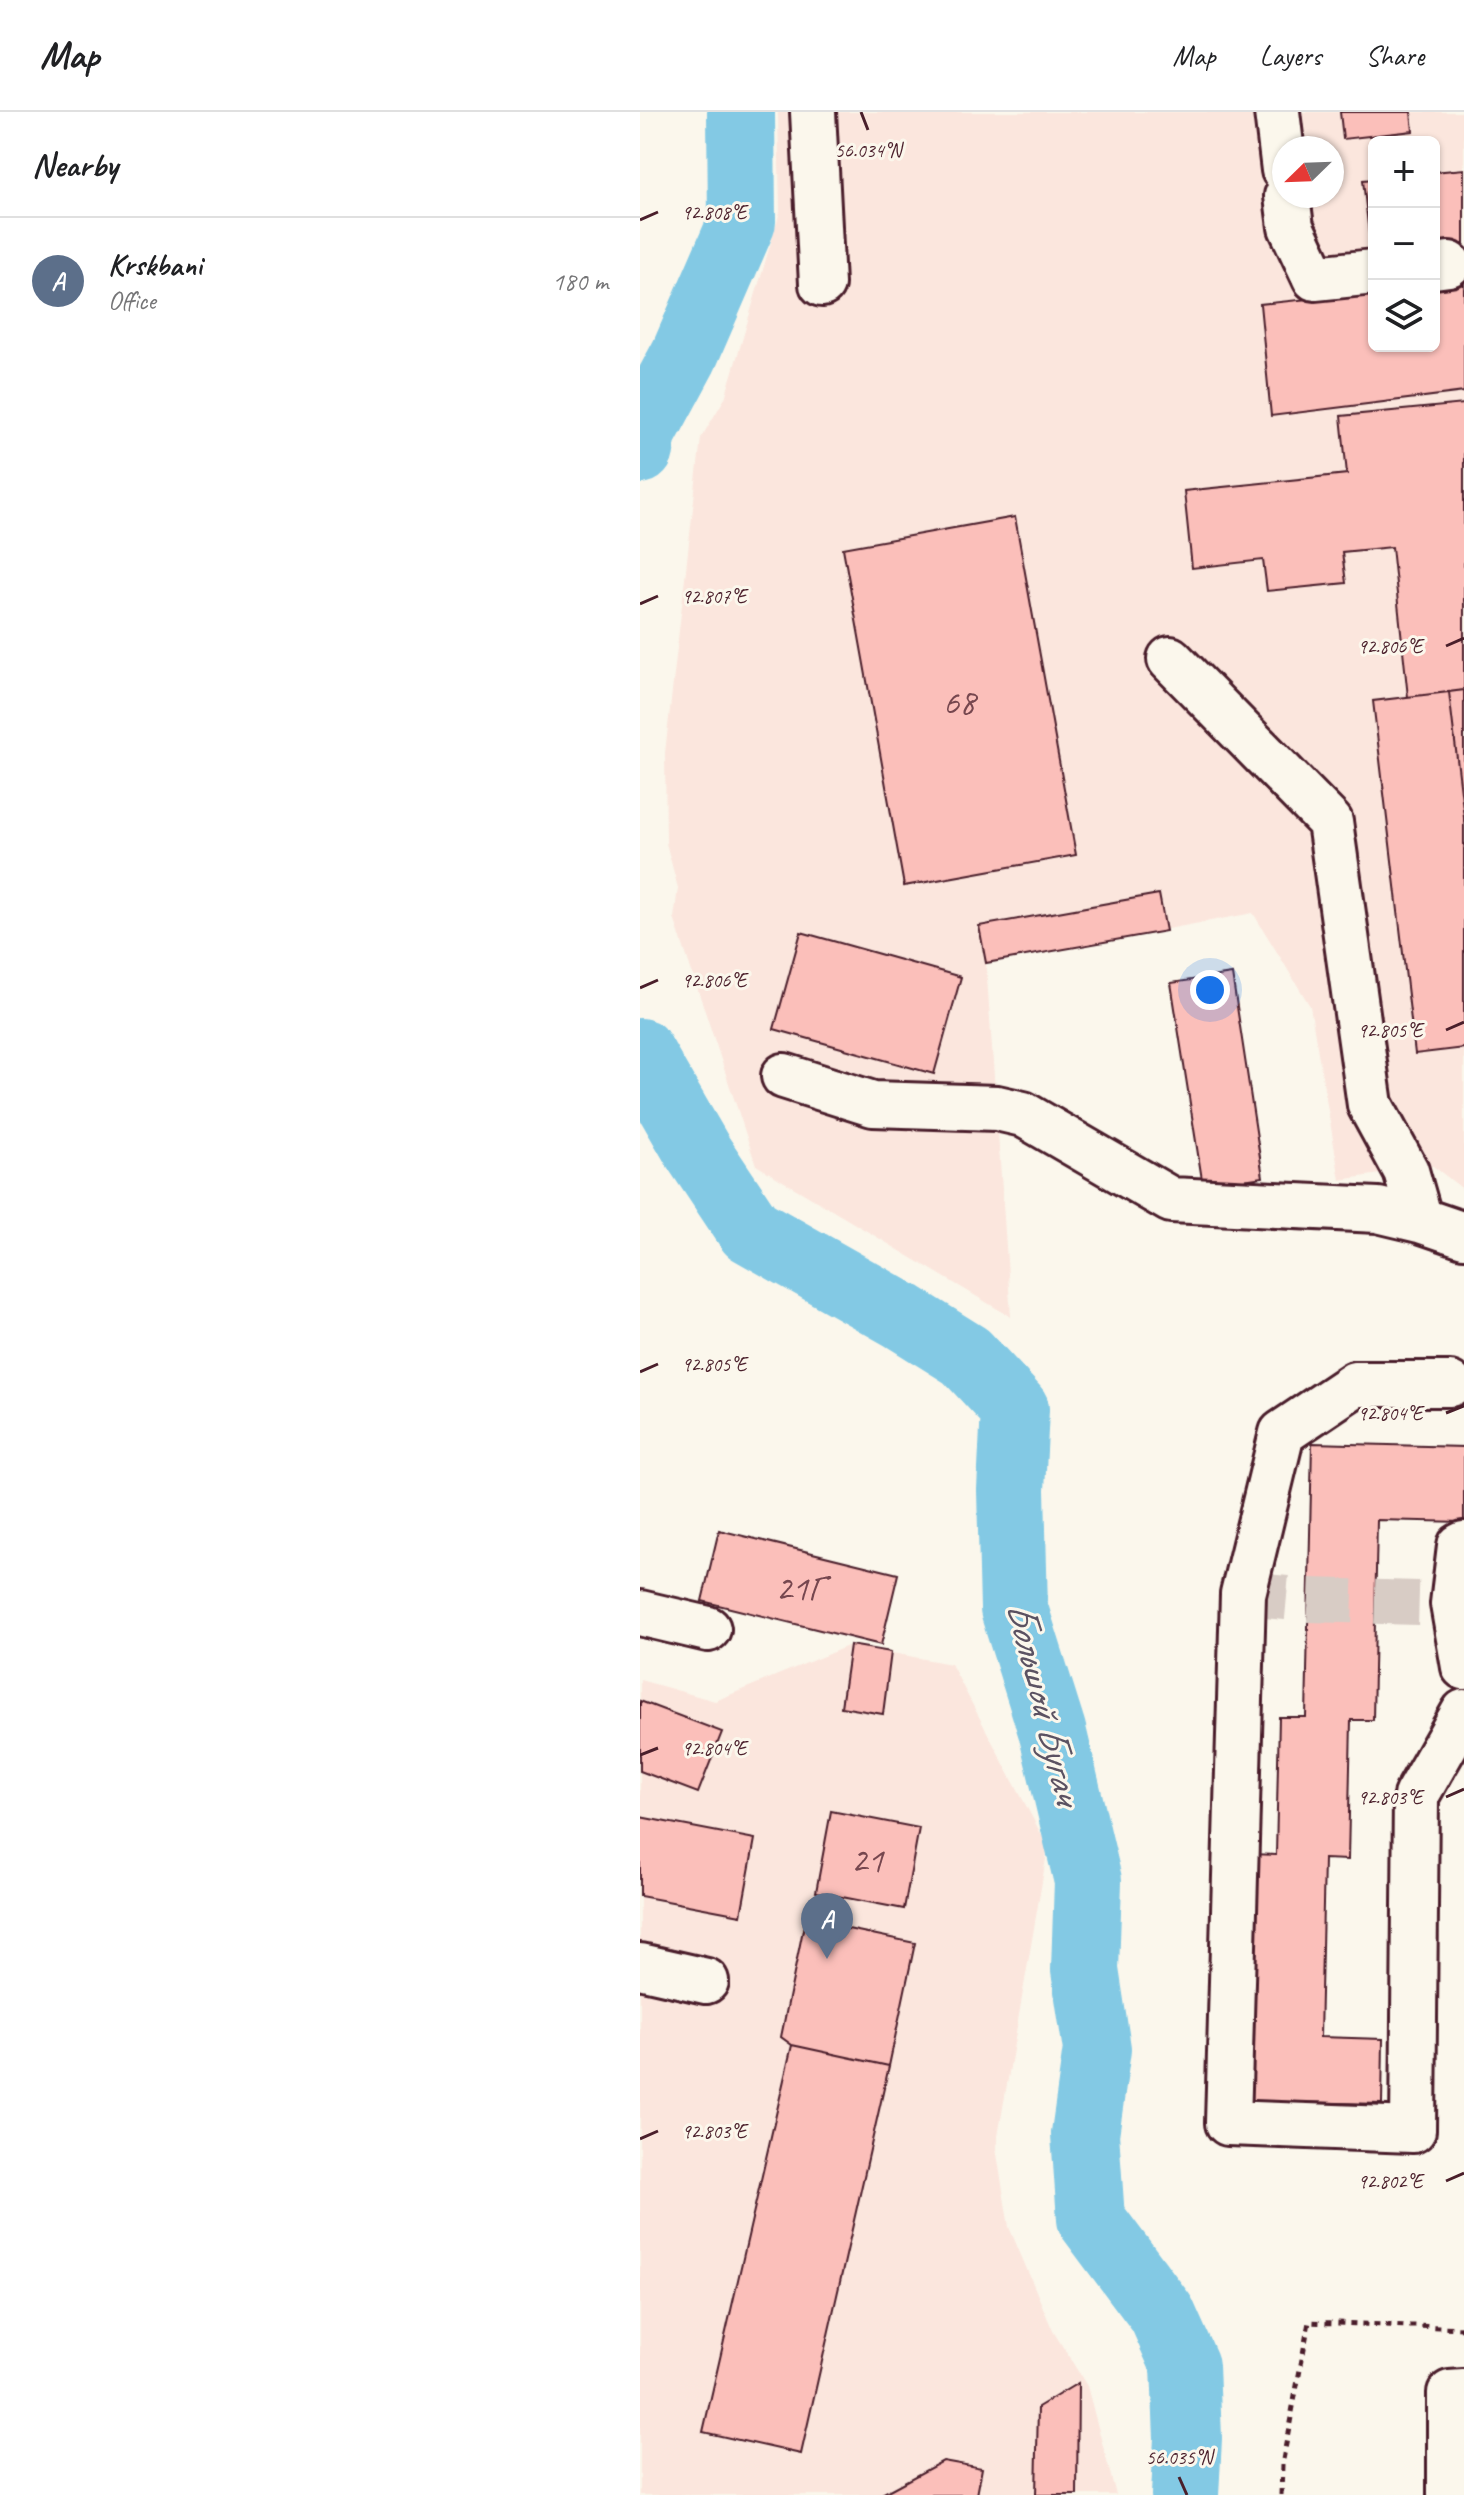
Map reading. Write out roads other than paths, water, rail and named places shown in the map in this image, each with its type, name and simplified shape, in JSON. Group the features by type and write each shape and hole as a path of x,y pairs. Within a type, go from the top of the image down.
{"lane":[{"path":"813,112 822,284"},
{"path":"1277,112 1280,136"},
{"path":"1289,208 1291,227 1315,278 1368,273"},
{"path":"1170,659 1330,822 1370,1105 1406,1171 1420,1220"},
{"path":"784,1076 873,1104 997,1108 1023,1114 1171,1200 1378,1210 1464,1235"},
{"path":"1450,1384 1355,1384 1282,1433 1243,1594 1228,2123 1413,2130 1416,1796 1464,1712"},
{"path":"1464,1544 1460,1546 1453,1604 1464,1667"},
{"path":"640,1613 708,1629"},
{"path":"640,1966 706,1981"},
{"path":"1450,2495 1450,2393 1464,2392"}],"waterway":[{"name":"Большой Бугач","path":"640,450 643,432 684,356 742,222 741,112"},
{"name":"Большой Бугач","path":"640,1052 698,1152 750,1230 966,1356 1015,1409 1011,1490 1014,1609 1052,1730 1088,1881 1085,1970 1097,2049 1085,2134 1091,2219 1162,2314 1185,2366 1188,2438 1185,2495"}],"tunnel":[{"path":"1243,1594 1309,1600 1453,1604"}],"place":[{"name":"Krskbani","path":"827,1959"}]}
